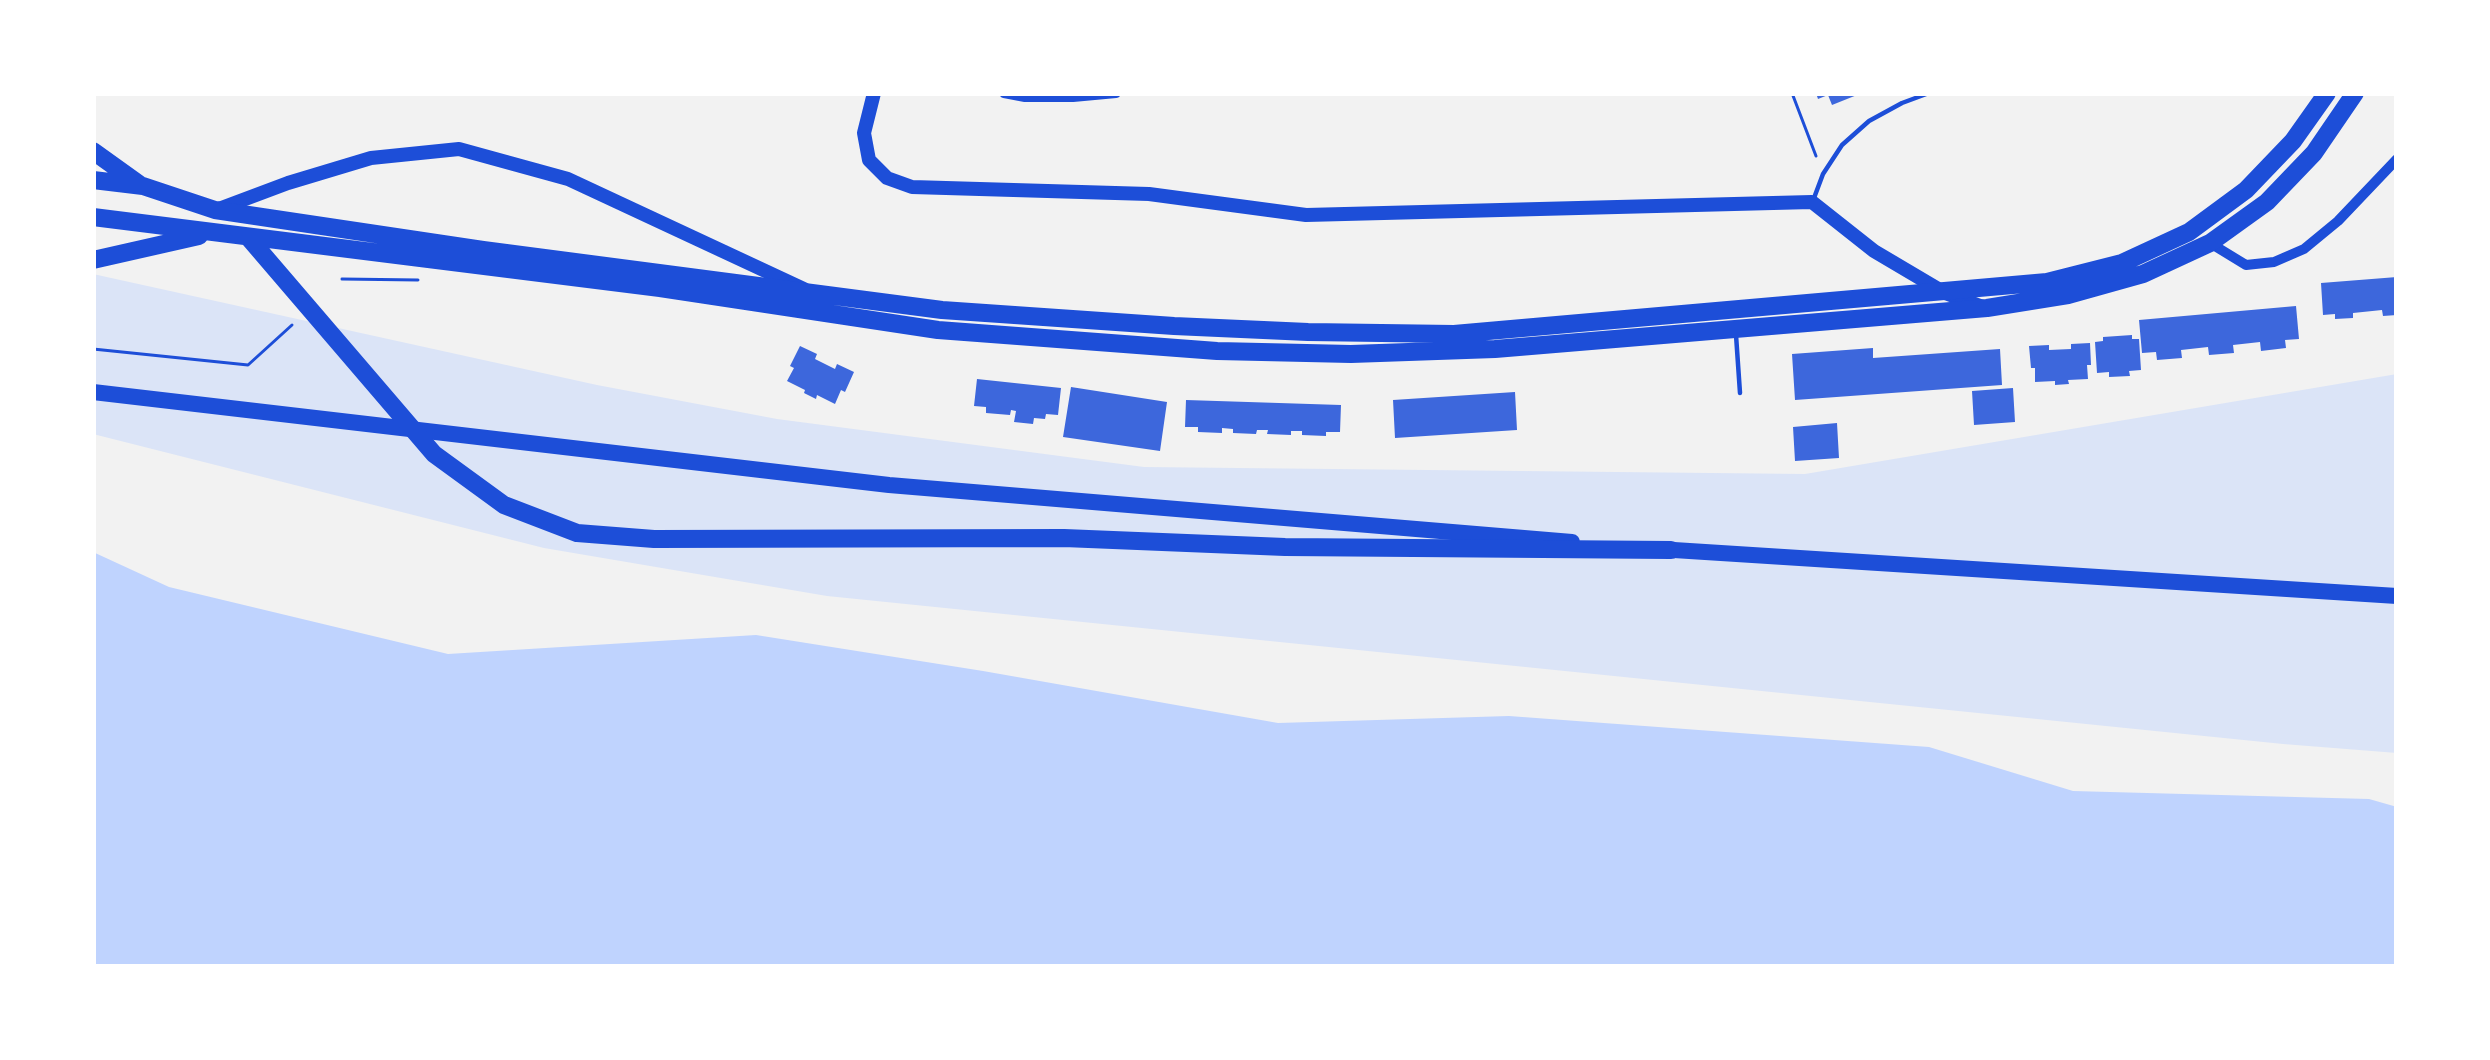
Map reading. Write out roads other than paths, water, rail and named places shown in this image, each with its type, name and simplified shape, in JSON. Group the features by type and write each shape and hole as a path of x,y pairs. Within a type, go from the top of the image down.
{"highway":[{"path":"93,181 143,186 215,210 942,310 1174,326 1454,334 2048,283 2122,262 2189,232 2246,190 2293,141 2326,93"},
{"path":"93,217 660,288 938,331 1217,351 1454,350 1987,308 2068,295 2143,274 2210,244 2267,202 2314,153 2355,93"},
{"path":"93,152 143,186"},
{"path":"93,260 215,232"},
{"path":"248,237 434,454 504,505 577,533 654,539 1064,538 1285,547 1530,544 1671,550"}],"main road":[{"path":"93,392 889,484 1530,544"},
{"path":"1671,550 2397,596"}],"street":[{"path":"874,93 864,133 869,160 887,178 912,187 1149,194 1306,215 1812,202 1874,251 1946,293 1987,308"},
{"path":"1004,93 1073,98 1116,93"},
{"path":"215,210 371,158 459,149 568,179 814,293"},
{"path":"2210,244 2246,265 2274,262 2304,249 2397,159"}],"lane":[{"path":"1812,202 1842,145 1869,121 1929,93"},
{"path":"1735,329 1740,393"}],"water":[{"path":"93,552 169,587 448,654 756,635 1278,723 1509,716 1929,747 2073,791 2369,799 2397,807 2397,967 93,967"}]}
